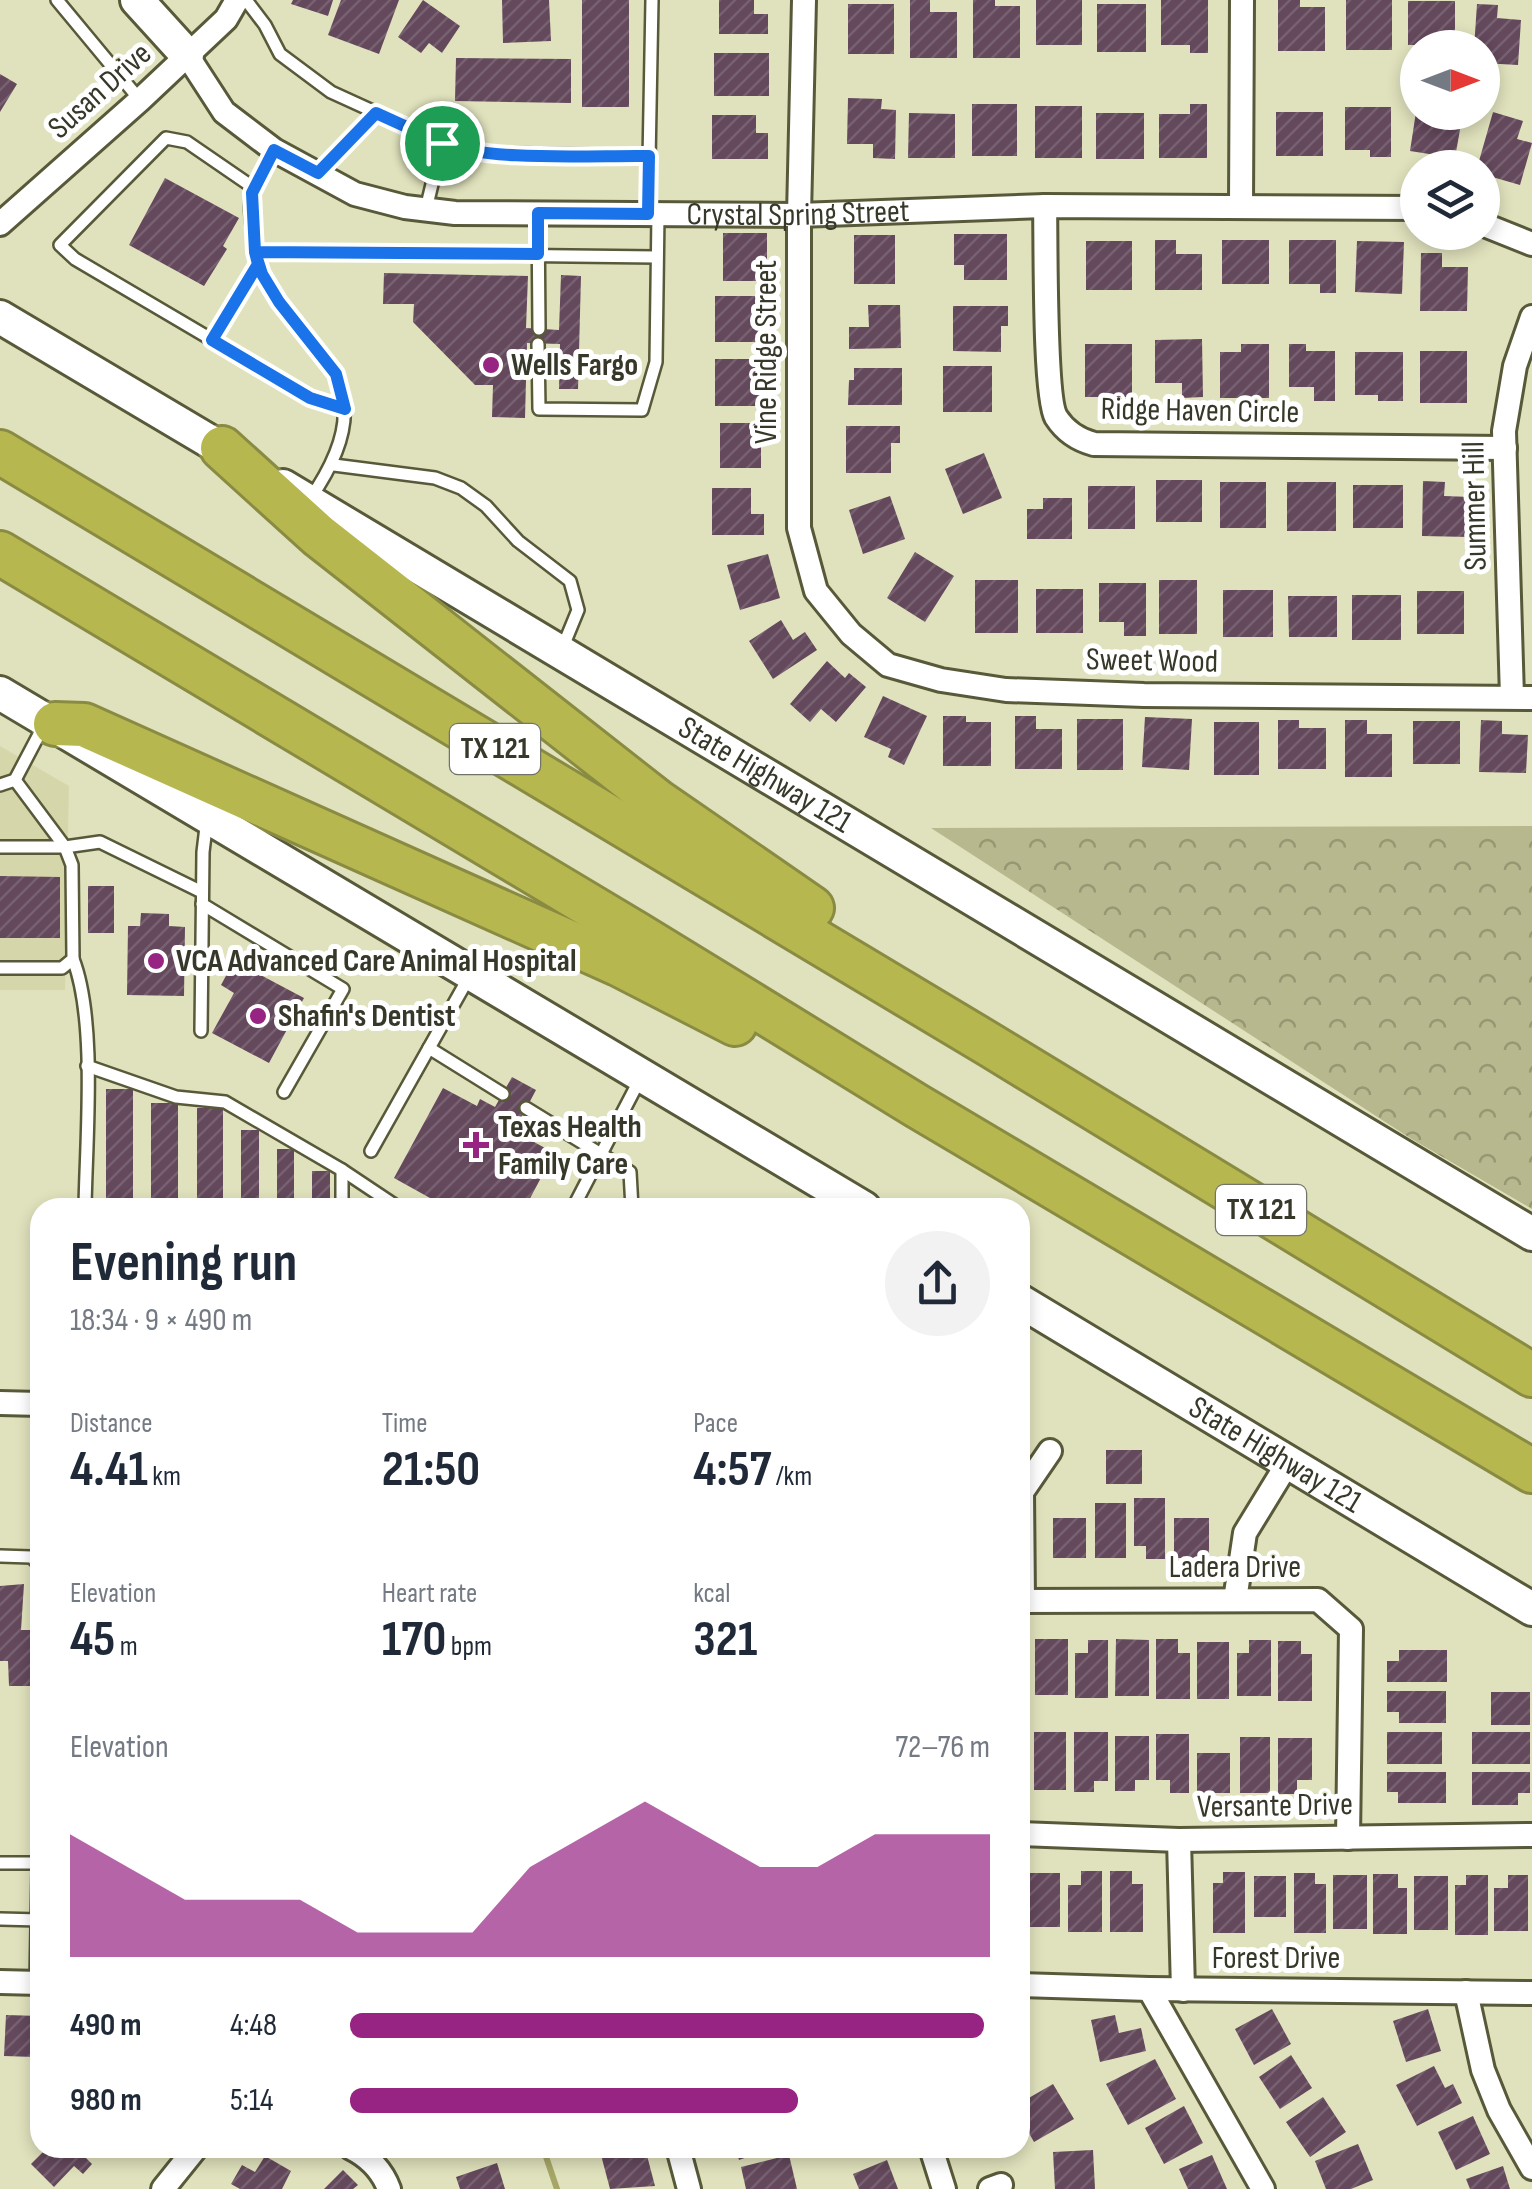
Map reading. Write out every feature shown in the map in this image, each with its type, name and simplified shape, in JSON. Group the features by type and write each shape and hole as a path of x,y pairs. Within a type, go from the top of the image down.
{"highway":[{"path":"222,448 318,534 657,801 936,994 990,1046"},
{"name":"TX 121","path":"0,452 1532,1375"},
{"name":"TX 121","path":"0,553 917,1106 1532,1471"},
{"path":"51,722 84,725 618,964 846,1081 917,1106"}],"main road":[{"name":"Crystal Spring Street","path":"137,0 187,55"},
{"name":"State Highway 121","path":"0,317 1532,1234"},
{"path":"0,693 847,1198"},
{"name":"State Highway 121","path":"1030,1306 1532,1609"}],"street":[{"name":"Susan Drive","path":"3,219 140,100 226,19 237,0"},
{"name":"Vine Ridge Street","path":"804,0 799,528 813,581"},
{"path":"1241,205 1242,0"},
{"name":"Crystal Spring Street","path":"187,55 224,112 274,150 355,194 455,213 799,215 1045,206 1400,208"},
{"name":"Ridge Haven Circle","path":"1045,206 1050,377 1055,416 1078,440 1094,444 1504,448"},
{"path":"1500,231 1532,244"},
{"name":"Summer Hill","path":"1522,698 1504,448 1515,366 1532,317"},
{"name":"Sweet Wood","path":"813,581 816,592 851,634 888,665 941,680 1006,690 1144,695 1522,698"},
{"path":"0,1403 30,1404"},
{"path":"1030,1480 1050,1451"},
{"path":"1235,1600 1245,1533 1289,1461"},
{"name":"Ladera Drive","path":"1030,1601 1318,1600 1351,1629 1348,1838"},
{"name":"Versante Drive","path":"1030,1834 1179,1840 1532,1835"},
{"path":"1179,1840 1182,1990"},
{"path":"0,1982 30,1983"},
{"name":"Forest Drive","path":"1030,1985 1532,1993"},
{"path":"1149,1990 1263,2189"},
{"path":"1466,1992 1483,2070 1499,2110 1532,2168"},
{"path":"162,2189 188,2158"},
{"path":"368,2158 384,2176 389,2189"},
{"path":"681,2158 689,2189"},
{"path":"934,2158 944,2189"}],"lane":[{"path":"57,0 140,100"},
{"path":"246,0 280,54 331,92 456,149 649,156"},
{"path":"538,344 539,409 642,410 656,362 656,257 649,156 652,0"},
{"path":"318,173 376,113"},
{"path":"254,188 187,142 166,138 60,245 74,260 310,398 345,409"},
{"path":"426,209 442,143"},
{"path":"274,150 254,188 252,219 257,258 279,302 336,374 345,409 334,465 308,502"},
{"path":"538,213 539,329"},
{"path":"257,258 538,254 656,257"},
{"path":"212,340 257,258"},
{"path":"334,465 435,478 461,488 486,506 518,540 570,581 578,610 561,650"},
{"path":"0,786 14,780 51,722"},
{"path":"14,780 65,847 72,865 70,949 80,977 87,1066 86,1198"},
{"path":"201,1032 202,898 208,815"},
{"path":"0,847 65,847 100,842 202,898 343,989 284,1092"},
{"path":"0,968 62,968 73,959"},
{"path":"371,1150 472,973"},
{"path":"429,1048 502,1094"},
{"path":"87,1066 176,1097 225,1102 383,1198"},
{"path":"578,1198 642,1075"},
{"path":"526,1108 630,1172 631,1198"},
{"path":"342,1170 342,1198"},
{"path":"0,1556 30,1557"},
{"path":"0,1863 30,1864"},
{"path":"0,1920 30,1920"}],"shaded area":[{"path":"0,746 69,786 65,990 0,990"}],"green space":[{"path":"1532,826 1532,1209 1410,1138 931,828"}],"building":[{"path":"293,0 333,0 328,16 291,4"},
{"path":"341,0 399,0 379,54 328,35"},
{"path":"423,0 460,26 442,53 429,43 421,53 398,37"},
{"path":"502,0 549,0 551,41 503,43"},
{"path":"582,0 629,0 629,107 582,107"},
{"path":"719,0 754,0 754,14 768,14 768,34 719,34"},
{"path":"910,0 930,0 930,12 957,12 957,58 910,58"},
{"path":"973,0 995,0 995,6 1020,6 1020,58 973,58"},
{"path":"1036,0 1082,0 1082,45 1036,45"},
{"path":"1161,0 1208,0 1208,53 1190,53 1190,45 1161,45"},
{"path":"1278,0 1300,0 1300,7 1325,7 1325,51 1278,51"},
{"path":"1346,0 1392,0 1392,50 1346,50"},
{"path":"1408,1 1455,1 1455,30 1408,30"},
{"path":"848,4 894,4 894,54 848,54"},
{"path":"1097,4 1146,4 1146,52 1097,52"},
{"path":"1477,4 1498,5 1497,18 1521,20 1518,65 1500,64 1500,30 1475,30"},
{"path":"714,53 769,53 769,96 714,96"},
{"path":"456,58 571,59 571,103 455,101"},
{"path":"0,74 17,84 0,112"},
{"path":"848,98 882,99 881,109 896,110 895,159 873,158 873,144 847,144"},
{"path":"972,104 1017,104 1017,156 972,156"},
{"path":"1190,104 1207,104 1207,158 1159,158 1159,114 1190,114"},
{"path":"1035,106 1082,106 1082,158 1035,158"},
{"path":"1345,107 1391,107 1391,157 1370,157 1370,150 1345,150"},
{"path":"1276,112 1323,112 1323,156 1276,156"},
{"path":"909,113 955,114 955,158 908,158"},
{"path":"1096,113 1144,113 1144,159 1096,159"},
{"path":"1500,114 1523,121 1517,139 1532,143 1520,185 1500,179 1500,150 1482,150 1488,130 1500,130"},
{"path":"712,115 756,115 756,133 768,133 768,159 712,159"},
{"path":"1413,130 1460,130 1456,150 1410,150"},
{"path":"165,178 239,218 223,246 227,249 204,286 129,245"},
{"path":"723,233 767,233 767,281 723,281"},
{"path":"954,234 1007,234 1007,280 964,280 964,265 954,265"},
{"path":"854,235 895,235 895,284 854,284"},
{"path":"1155,240 1176,240 1176,254 1202,254 1202,290 1155,290"},
{"path":"1222,240 1269,240 1269,284 1222,284"},
{"path":"1289,240 1336,240 1336,293 1320,293 1320,284 1289,284"},
{"path":"1086,241 1132,241 1132,290 1086,290"},
{"path":"1357,241 1400,242 1400,250 1404,250 1402,294 1355,292"},
{"path":"1421,253 1442,253 1442,267 1468,267 1467,311 1420,311"},
{"name":"Wells Fargo","path":"384,273 528,276 526,328 559,330 561,275 581,276 578,389 559,389 560,344 527,343 525,418 492,417 493,385 475,385 413,322 414,304 383,304"},
{"path":"715,296 768,296 768,317 761,317 761,342 715,342"},
{"path":"868,305 900,305 901,348 849,349 849,327 869,327"},
{"path":"953,306 1008,306 1008,326 1001,326 1001,352 953,351"},
{"path":"1202,339 1203,397 1182,398 1182,383 1155,383 1155,340"},
{"path":"1085,344 1132,344 1132,397 1085,397"},
{"path":"1241,344 1269,344 1269,398 1220,398 1220,352 1241,352"},
{"path":"1289,344 1306,344 1306,351 1335,351 1335,401 1314,401 1314,387 1289,387"},
{"path":"1420,351 1467,351 1467,403 1420,403"},
{"path":"1355,352 1403,352 1403,401 1378,401 1378,395 1355,395"},
{"path":"715,359 767,359 767,406 715,406"},
{"path":"943,366 992,366 992,412 943,412"},
{"path":"854,368 902,368 902,405 848,405 849,380 854,380"},
{"path":"720,423 761,423 761,468 720,468"},
{"path":"846,426 900,426 900,443 891,443 891,473 846,473"},
{"path":"984,453 1002,498 963,514 945,469"},
{"path":"1156,480 1202,480 1202,522 1156,522"},
{"path":"1423,481 1445,482 1444,496 1471,497 1470,537 1422,536"},
{"path":"1220,482 1266,482 1266,528 1220,528"},
{"path":"1287,482 1336,482 1336,531 1287,531"},
{"path":"1353,485 1403,485 1403,528 1353,528"},
{"path":"1088,486 1135,486 1135,529 1088,529"},
{"path":"712,488 751,488 751,514 764,514 764,535 712,535"},
{"path":"890,496 905,539 863,554 849,510"},
{"path":"1043,498 1072,498 1072,539 1027,539 1027,509 1043,509"},
{"path":"915,552 954,576 925,622 887,598"},
{"path":"768,554 780,598 740,610 727,565"},
{"path":"975,580 1018,580 1018,633 975,633"},
{"path":"1159,580 1197,580 1197,634 1159,634"},
{"path":"1099,583 1146,583 1146,636 1124,636 1124,622 1099,622"},
{"path":"1036,589 1083,589 1083,633 1036,633"},
{"path":"1223,590 1273,590 1273,637 1223,637"},
{"path":"1417,591 1464,591 1464,634 1417,634"},
{"path":"1352,595 1401,595 1401,640 1352,640"},
{"path":"1288,596 1337,596 1337,637 1289,637"},
{"path":"781,620 793,640 805,632 817,650 773,679 749,641"},
{"path":"827,661 845,678 849,673 866,687 836,722 821,709 810,722 790,704"},
{"path":"883,696 927,716 904,765 888,757 891,749 864,737"},
{"path":"943,716 966,716 966,722 991,722 991,766 943,766"},
{"path":"1015,716 1036,716 1036,729 1062,729 1062,769 1015,769"},
{"path":"1145,717 1192,719 1189,770 1142,767"},
{"path":"1077,719 1123,719 1123,770 1077,770"},
{"path":"1278,720 1299,720 1299,728 1326,728 1326,769 1278,769"},
{"path":"1345,720 1367,720 1367,734 1392,734 1392,777 1345,777"},
{"path":"1481,720 1502,721 1502,734 1528,735 1526,773 1479,772"},
{"path":"1413,721 1460,721 1460,764 1413,764"},
{"path":"1214,722 1259,722 1259,775 1214,775"},
{"path":"0,876 60,877 60,938 0,938"},
{"path":"88,886 114,886 114,933 88,933"},
{"name":"VCA Advanced Care Animal Hospital","path":"141,913 169,914 169,926 185,927 184,996 127,995 128,926 140,926"},
{"name":"Shafin's Dentist","path":"234,961 304,998 269,1063 212,1033 234,993 221,985"},
{"name":"Texas Health Family Care","path":"512,1077 536,1090 519,1122 530,1127 525,1137 554,1153 530,1198 430,1198 394,1178 443,1088 477,1106 480,1099 495,1107"},
{"path":"106,1089 133,1089 133,1198 106,1198"},
{"path":"151,1103 178,1103 178,1198 151,1198"},
{"path":"197,1108 223,1108 223,1198 197,1198"},
{"path":"241,1130 259,1130 259,1198 241,1198"},
{"path":"277,1149 294,1149 294,1198 277,1198"},
{"path":"312,1171 330,1171 330,1198 312,1198"},
{"path":"1106,1450 1142,1450 1142,1484 1106,1484"},
{"path":"1134,1498 1165,1498 1165,1559 1146,1559 1146,1546 1134,1546"},
{"path":"1095,1503 1126,1503 1126,1558 1095,1558"},
{"path":"1053,1518 1086,1518 1086,1558 1053,1558"},
{"path":"1174,1518 1209,1518 1209,1558 1174,1558"},
{"path":"24,1584 21,1630 30,1630 30,1686 9,1686 8,1661 0,1661 0,1586"},
{"path":"1035,1639 1068,1639 1068,1695 1035,1695"},
{"path":"1116,1639 1149,1640 1149,1696 1115,1696"},
{"path":"1156,1639 1178,1639 1178,1653 1190,1653 1190,1699 1156,1699"},
{"path":"1088,1640 1108,1640 1108,1698 1075,1698 1075,1653 1088,1653"},
{"path":"1249,1640 1271,1640 1271,1696 1237,1696 1237,1653 1249,1653"},
{"path":"1278,1641 1301,1641 1301,1654 1312,1654 1312,1701 1278,1701"},
{"path":"1197,1642 1229,1642 1229,1699 1197,1699"},
{"path":"1399,1650 1447,1650 1447,1682 1387,1682 1387,1661 1399,1661"},
{"path":"1387,1691 1446,1691 1446,1723 1399,1723 1399,1712 1387,1712"},
{"path":"1491,1692 1530,1692 1530,1725 1491,1725"},
{"path":"1034,1732 1066,1732 1066,1790 1034,1790"},
{"path":"1074,1732 1108,1732 1108,1781 1094,1781 1094,1792 1074,1792"},
{"path":"1387,1732 1442,1732 1442,1764 1387,1764"},
{"path":"1472,1732 1530,1732 1530,1764 1472,1764"},
{"path":"1156,1734 1189,1734 1189,1793 1170,1793 1170,1780 1156,1780"},
{"path":"1115,1736 1149,1736 1149,1780 1135,1780 1135,1791 1115,1791"},
{"path":"1240,1737 1270,1737 1270,1793 1240,1793"},
{"path":"1278,1738 1312,1738 1312,1780 1297,1780 1297,1794 1278,1794"},
{"path":"1197,1753 1230,1753 1230,1793 1197,1793"},
{"path":"1387,1772 1446,1772 1446,1803 1398,1803 1398,1792 1387,1792"},
{"path":"1472,1772 1530,1772 1530,1793 1518,1793 1518,1805 1472,1805"},
{"path":"1081,1871 1102,1871 1102,1932 1068,1932 1068,1885 1081,1885"},
{"path":"1110,1871 1132,1871 1132,1884 1143,1884 1143,1932 1110,1932"},
{"path":"1223,1872 1245,1872 1245,1933 1213,1933 1213,1883 1223,1883"},
{"path":"1030,1873 1060,1873 1060,1927 1030,1927"},
{"path":"1294,1873 1315,1873 1315,1884 1326,1884 1326,1933 1294,1933"},
{"path":"1373,1874 1398,1874 1398,1888 1407,1888 1407,1934 1373,1934"},
{"path":"1333,1875 1367,1875 1367,1929 1333,1929"},
{"path":"1466,1875 1488,1875 1488,1935 1455,1935 1455,1885 1466,1885"},
{"path":"1508,1875 1528,1875 1528,1931 1494,1931 1494,1888 1508,1888"},
{"path":"1254,1876 1286,1876 1286,1917 1254,1917"},
{"path":"1414,1876 1448,1876 1448,1930 1414,1930"},
{"path":"1272,2009 1291,2044 1254,2065 1235,2029"},
{"path":"1428,2009 1441,2051 1406,2062 1393,2021"},
{"path":"6,2015 30,2016 30,2057 4,2056"},
{"path":"1115,2015 1119,2033 1141,2028 1146,2051 1100,2062 1091,2020"},
{"path":"1291,2055 1312,2088 1280,2109 1259,2077"},
{"path":"1155,2059 1176,2099 1128,2125 1106,2084"},
{"path":"1434,2066 1445,2088 1453,2084 1462,2103 1417,2126 1396,2085"},
{"path":"1053,2084 1074,2119 1034,2142 1030,2135 1030,2097"},
{"path":"1323,2097 1346,2132 1310,2157 1286,2122"},
{"path":"1184,2106 1203,2143 1164,2164 1145,2128"},
{"path":"1473,2116 1490,2154 1456,2170 1438,2132"},
{"path":"1358,2144 1373,2180 1351,2189 1326,2189 1315,2161"},
{"path":"1093,2150 1095,2189 1055,2189 1053,2152"},
{"path":"1212,2155 1227,2189 1188,2189 1179,2169"},
{"path":"37,2158 86,2158 92,2164 83,2174 74,2166 54,2187 31,2164"},
{"path":"264,2158 291,2171 282,2189 240,2189 231,2184 242,2165 255,2172"},
{"path":"602,2158 648,2158 655,2186 610,2189"},
{"path":"790,2158 797,2189 746,2189 741,2167"},
{"path":"887,2160 898,2189 859,2189 853,2174"},
{"path":"497,2163 505,2189 460,2189 456,2177"},
{"path":"1503,2166 1510,2189 1470,2189 1466,2179"},
{"path":"343,2170 358,2185 353,2189 324,2189"}],"waterway":[{"path":"546,2158 557,2189"}],"place":[{"name":"Wells Fargo","path":"491,365"},
{"name":"VCA Advanced Care Animal Hospital","path":"156,961"},
{"name":"Shafin's Dentist","path":"258,1016"},
{"name":"Texas Health Family Care","path":"476,1145"}],"route":[{"path":"442,143 376,113 318,173 274,150 252,193 255,252 262,274 336,374 345,409 310,398 212,340 258,264 255,252 538,254 538,213 648,214 649,156 484,153 442,143"}]}
